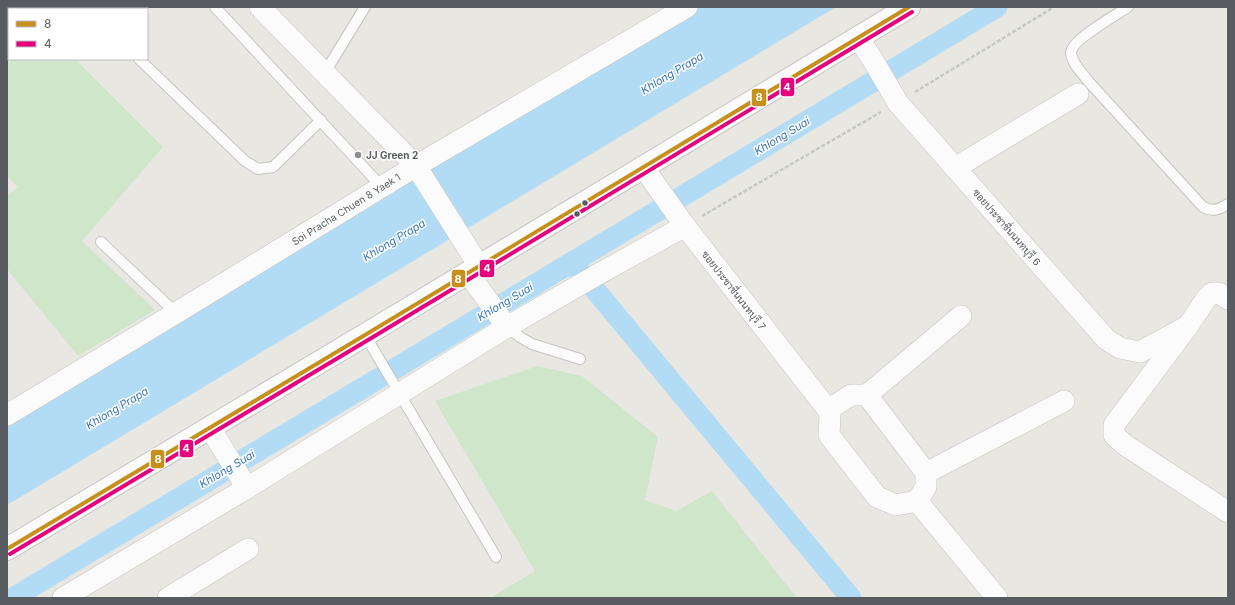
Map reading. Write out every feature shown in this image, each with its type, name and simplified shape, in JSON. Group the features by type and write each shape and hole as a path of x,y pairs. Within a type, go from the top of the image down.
{"main road":[{"path":"7,550 909,7"}],"street":[{"path":"260,7 417,168 463,240 473,270 486,298 505,324"},
{"name":"Soi Pracha Chuen 8 Yaek 1","path":"7,415 382,187 417,168 684,8"},
{"name":"ซอยประชาชื่นนนทบุรี 6","path":"858,37 896,99 1106,339 1120,348 1140,352 1188,326"},
{"path":"955,168 1078,94"},
{"name":"ซอยประชาชื่นนนทบุรี 7","path":"643,167 681,221 828,410"},
{"path":"62,598 244,483 397,389 505,324 595,276 681,221"},
{"path":"1228,299 1219,293 1212,293 1206,299 1188,326 1114,426 1114,435 1125,444 1228,512"},
{"path":"867,395 926,473 926,487 917,501 896,505 877,497 829,435 830,415 828,410 851,395 867,395 961,316"},
{"path":"926,473 1064,401"},
{"path":"210,428 244,483"},
{"path":"917,501 997,598"},
{"path":"168,598 248,549"}],"lane":[{"path":"215,7 382,187"},
{"path":"324,74 365,7"},
{"path":"1128,7 1075,44 1071,51 1076,65 1089,82 1203,207 1210,211 1228,204"},
{"path":"140,60 245,161 258,169 273,167 321,120"},
{"path":"101,242 176,313"},
{"path":"505,324 520,337 532,344 580,359"},
{"path":"365,335 496,557"}],"path":[{"path":"681,221 1054,7"}],"green space":[{"path":"7,7 24,7 25,8 8,8 8,60 76,60 163,147 82,241 155,310 78,356 7,269 7,196 18,187 7,176"},
{"path":"537,366 582,376 658,437 645,500 676,511 712,491 797,598 490,598 535,571 435,401"}],"water":[{"name":"Khlong Prapa","path":"695,7 836,7 7,505 7,420"}],"waterway":[{"name":"Khlong Suai","path":"13,598 997,7"},
{"path":"576,267 851,598"}],"transit line":[{"name":"8","path":"7,549 909,7"},
{"name":"4","path":"10,554 912,12"}],"place":[{"name":"JJ Green 2","path":"358,155"}]}
